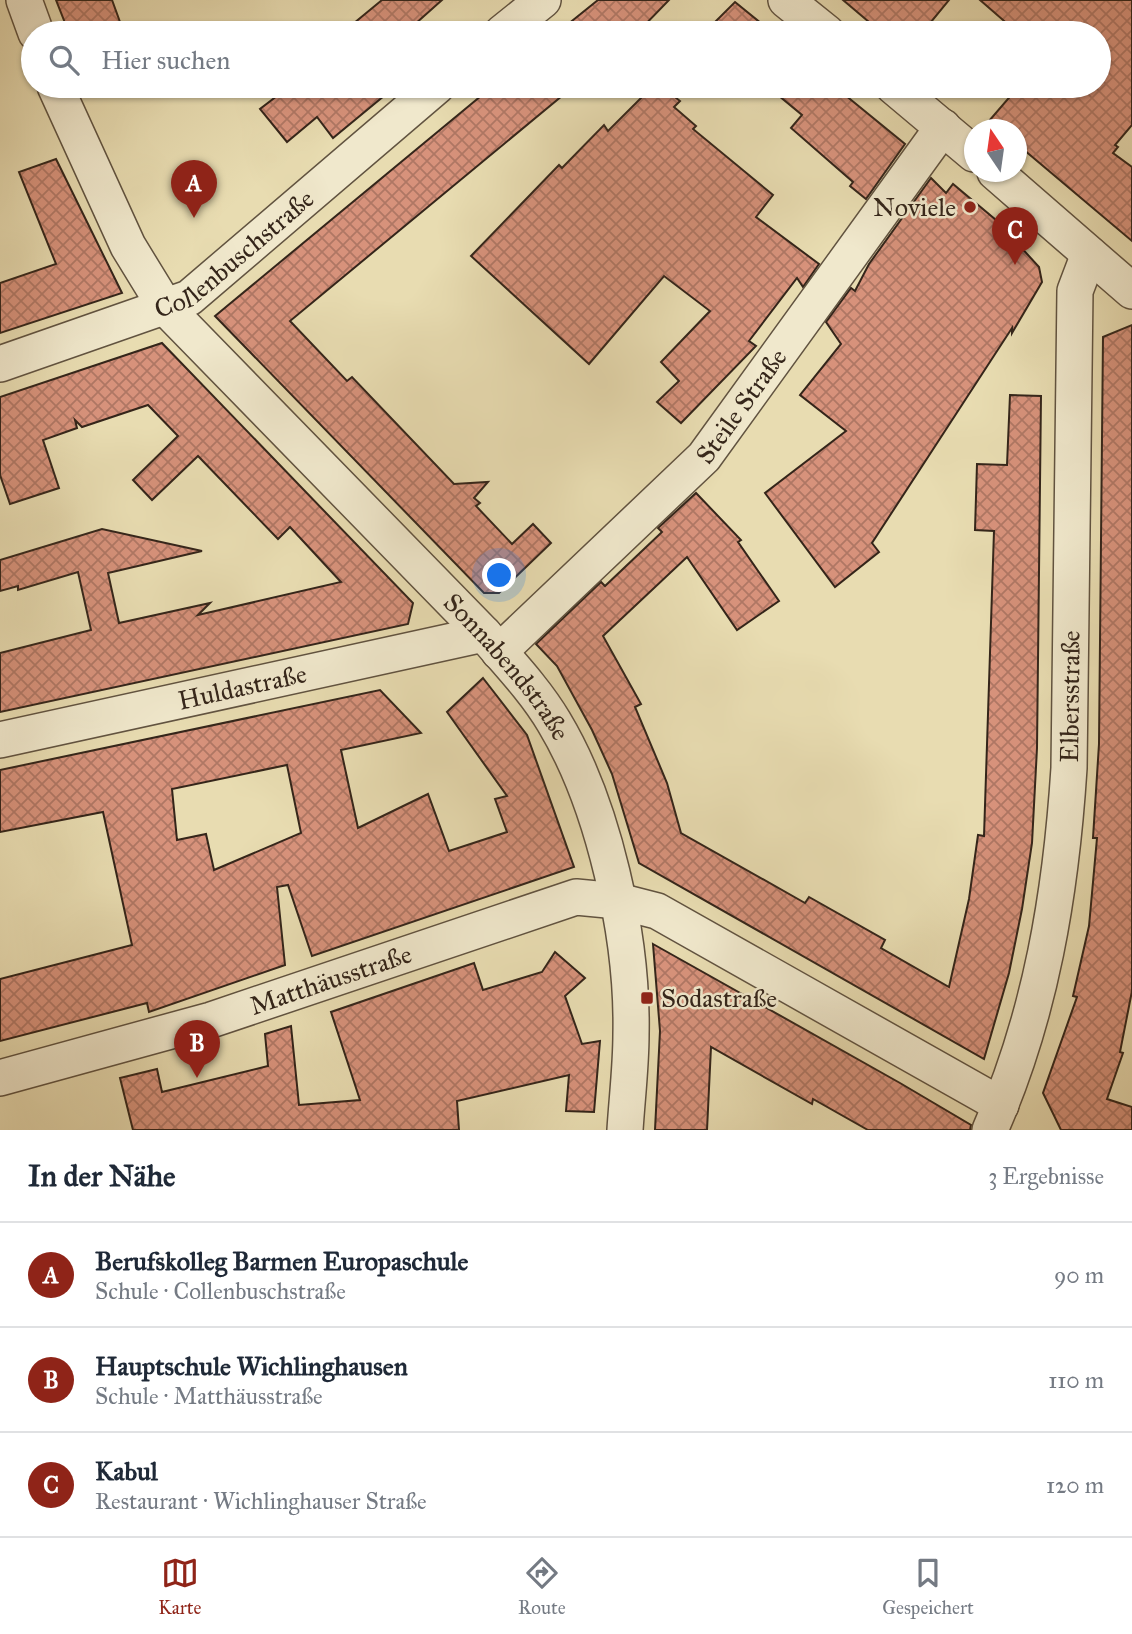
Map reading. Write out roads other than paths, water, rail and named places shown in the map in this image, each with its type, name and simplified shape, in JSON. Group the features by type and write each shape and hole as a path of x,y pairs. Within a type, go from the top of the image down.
{"street":[{"path":"24,0 32,21"},
{"path":"517,21 543,0"},
{"path":"786,0 812,21"},
{"name":"Sonnabendstraße","path":"60,98 128,246 166,308 492,643 554,722 589,796 618,901 626,951 631,1033 625,1130"},
{"name":"Collenbuschstraße","path":"0,364 189,298 423,98"},
{"path":"908,98 964,145"},
{"name":"Steile Straße","path":"492,643 704,457 943,127"},
{"path":"1006,182 1132,291"},
{"name":"Elbersstraße","path":"996,1118 1026,1037 1050,939 1065,836 1069,768 1075,291 1089,254"},
{"name":"Huldastraße","path":"0,740 492,643"},
{"name":"Matthäusstraße","path":"0,1078 211,1020 576,897 618,901"},
{"path":"618,901 657,911 996,1118"}],"place":[{"name":"Noviele","path":"970,207"},
{"name":"Berufskolleg Barmen Europaschule","path":"194,218"},
{"name":"Kabul","path":"1015,265"},
{"name":"Sodastraße","path":"647,998"},
{"name":"Hauptschule Wichlinghausen","path":"197,1078"}]}
